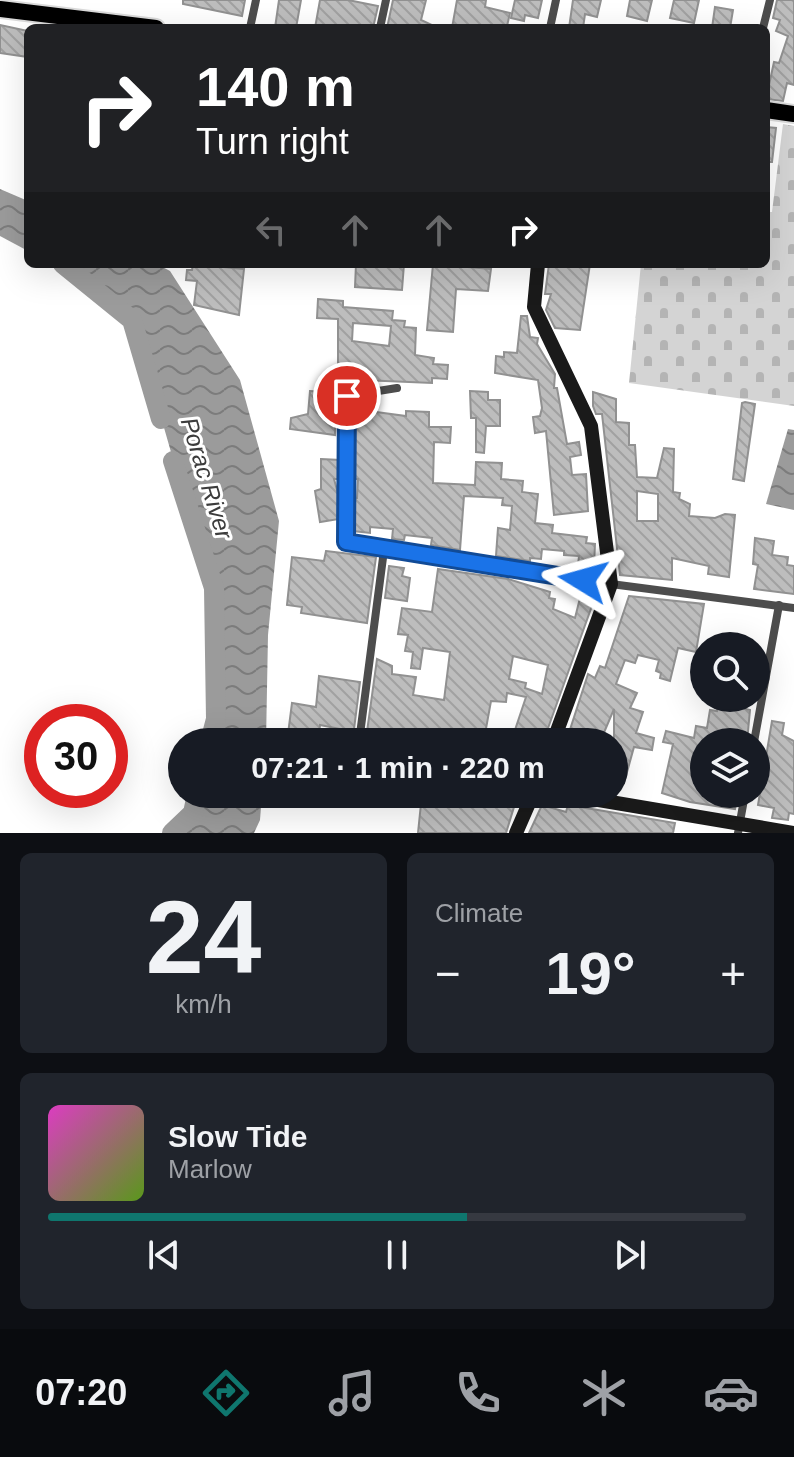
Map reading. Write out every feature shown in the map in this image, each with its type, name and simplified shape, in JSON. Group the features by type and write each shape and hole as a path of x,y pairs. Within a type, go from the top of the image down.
{"main road":[{"path":"0,9 123,24"},
{"path":"770,111 794,114"}],"street":[{"path":"251,24 256,0"},
{"path":"381,24 386,0"},
{"path":"551,24 556,0"},
{"path":"764,24 770,0"},
{"path":"538,268 534,307 591,426 611,584 558,728"},
{"path":"397,388 347,396 346,542 611,584 794,608"},
{"path":"361,728 384,550"},
{"path":"757,728 779,605"},
{"path":"628,807 739,828 794,833"},
{"path":"516,833 527,808"},
{"path":"739,828 743,808"}],"green space":[{"path":"783,124 794,126 794,406 629,383 641,268 770,268 772,212"}],"water":[{"path":"0,189 24,199 24,249 0,236"},
{"path":"63,268 164,268 170,271 240,380 279,521 268,635 266,728 214,728 221,663 212,558 179,480 138,337 107,295"},
{"path":"788,429 794,430 794,510 766,504"},
{"path":"196,808 261,808 254,833 180,833"}],"building":[{"path":"183,0 245,0 242,16 183,4"},
{"path":"279,0 301,0 297,24 276,24"},
{"path":"320,0 348,0 378,6 374,24 316,24"},
{"path":"393,0 426,0 421,20 430,24 388,24"},
{"path":"457,0 486,0 485,7 510,13 507,24 453,24"},
{"path":"515,0 542,0 538,18 525,15 524,21 511,18"},
{"path":"573,0 601,0 597,17 585,14 584,24 570,24"},
{"path":"630,0 652,0 647,21 627,16"},
{"path":"674,0 699,0 694,23 670,18"},
{"path":"777,0 794,0 794,85 787,83 783,101 770,99 770,80 774,62 779,63 788,36 776,31 780,20 773,18"},
{"path":"715,7 733,10 731,24 713,24"},
{"path":"0,25 24,30 24,56 0,53"},
{"path":"770,127 776,128 770,162"},
{"path":"356,268 404,268 402,290 355,287"},
{"path":"433,268 491,269 488,291 456,289 453,332 427,330"},
{"path":"548,268 589,268 580,330 555,328 546,310 551,294 545,294"},
{"path":"244,269 239,315 194,305 197,281 186,280 187,270"},
{"path":"318,299 343,301 343,307 393,311 392,320 405,321 404,327 416,328 415,355 434,358 433,364 448,365 447,379 432,378 432,383 338,379 338,319 317,318","holes":["353,323 391,326 389,346 352,341"]},
{"path":"521,316 527,316 530,337 538,338 537,344 555,374 554,388 557,388 567,444 579,442 581,455 570,457 572,475 586,474 588,511 554,515 546,431 535,433 533,417 540,416 542,408 538,380 495,373 496,356 504,357 504,352 517,353"},
{"path":"310,391 325,392 324,417 335,418 335,435 290,429 291,418 308,414"},
{"path":"470,391 488,392 488,400 500,400 500,426 486,426 484,453 476,452 476,418 471,418"},
{"path":"593,392 616,399 616,422 629,423 629,445 635,445 637,477 657,478 664,448 674,449 673,492 680,493 679,499 690,504 689,516 715,518 725,514 735,515 729,577 708,574 709,566 672,558 672,580 620,575 602,414 596,414","holes":["637,491 658,494 658,521 637,521"]},
{"path":"742,403 755,404 744,481 733,479"},
{"path":"354,409 406,416 406,411 429,412 429,427 451,427 450,443 434,442 433,483 475,485 476,462 502,463 501,479 523,481 522,492 538,494 535,523 553,525 552,533 587,537 586,543 595,544 594,566 578,565 579,556 564,555 564,551 542,549 541,559 530,558 530,561 496,556 498,528 510,530 512,506 502,505 503,498 464,496 460,550 431,545 432,538 405,535 404,540 392,539 393,529 370,527 370,533 353,531 353,498 357,498 358,479 353,479"},
{"path":"321,459 340,460 339,479 334,479 339,497 339,519 320,522 315,491 321,489"},
{"path":"755,538 774,541 772,555 788,557 787,565 794,566 794,594 754,589 758,565 753,564"},
{"path":"326,551 376,557 367,623 301,613 302,607 287,605 292,557 324,561"},
{"path":"389,566 404,568 402,576 410,578 407,601 385,598"},
{"path":"438,569 508,579 550,592 549,598 555,599 553,609 575,618 582,590 593,593 593,603 548,728 516,728 526,697 507,693 506,702 491,701 486,728 368,728 377,659 392,666 392,674 416,677 413,695 444,700 450,652 423,648 420,669 411,668 413,652 405,651 408,635 398,634 402,608 432,612","holes":["513,656 548,665 542,694 525,688 526,683 509,679"]},
{"path":"629,596 704,604 699,632 690,632 690,651 678,648 670,681 660,678 661,673 656,671 659,660 638,655 635,663 625,660 616,684 637,693 630,708 643,712 636,733 654,738 652,750 634,747 628,769 628,728 614,728 614,709 606,728 571,728 588,674 595,678 600,666 605,668"},
{"path":"319,676 360,682 354,728 320,725 320,728 289,728 292,703 316,707"},
{"path":"710,712 750,712 748,728 707,728"},
{"path":"772,721 784,723 782,735 794,741 794,814 789,813 788,820 772,818"},
{"path":"666,731 690,737 690,802 662,793 673,744 663,742"},
{"path":"421,808 514,808 506,833 418,833"},
{"path":"541,808 566,812 567,808 586,808 675,823 673,833 529,833"}],"waterway":[{"name":"Porac River","path":"68,268 132,320 161,419"},
{"name":"Porac River","path":"173,461 214,588 214,728"},
{"name":"Porac River","path":"172,833 193,813 194,808"}],"route":[{"path":"347,396 346,542 583,580"}]}
